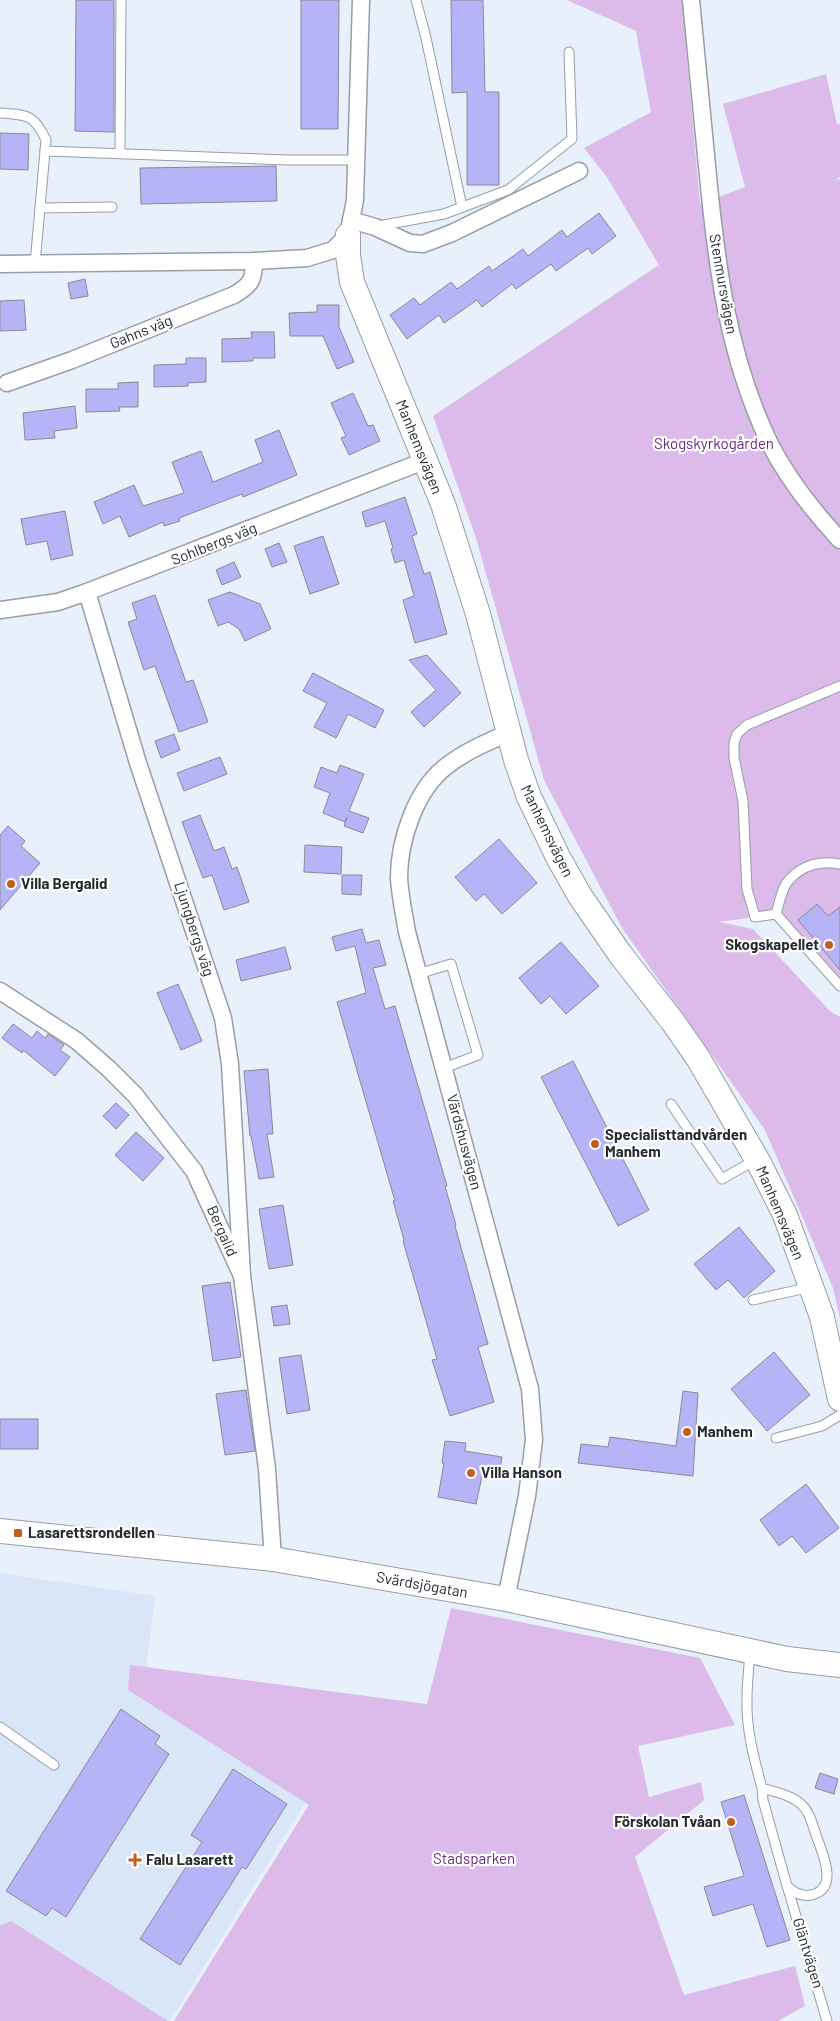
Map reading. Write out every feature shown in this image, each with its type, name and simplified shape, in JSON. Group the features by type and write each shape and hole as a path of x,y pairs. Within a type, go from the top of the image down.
{"street":[{"name":"Manhemsvägen","path":"361,0 355,200 349,228 352,282 442,504 464,568 508,732 529,797 580,896 620,954 673,1022 698,1058 757,1159 785,1215 822,1317 840,1399"},
{"name":"Stenmursvägen","path":"691,0 716,254 725,309 738,362 770,443 795,484 840,540"},
{"path":"0,264 254,261 307,258 330,252 349,228 375,226 410,244 424,244 452,233 579,171"},
{"name":"Gahns väg","path":"7,384 234,295 253,280 254,261"},
{"name":"Sohlbergs väg","path":"0,610 58,602 87,592 424,461"},
{"name":"Ljungbergs väg","path":"87,592 141,772 223,1018 230,1064 242,1276"},
{"name":"Värdshusvägen","path":"506,1599 527,1496 534,1440 530,1389 407,932 399,878 401,855 414,808 439,773 473,749 508,732"},
{"name":"Bergalid","path":"0,991 77,1041 135,1095 194,1171 242,1276 266,1470 273,1559"},
{"name":"Svärdsjögatan","path":"0,1531 273,1559 506,1599 787,1659 839,1659"}],"lane":[{"path":"120,152 121,0"},
{"path":"416,0 426,38 462,208"},
{"path":"375,226 417,220 462,208 508,190 572,139 569,52"},
{"path":"0,113 23,115 38,124 46,140 35,264"},
{"path":"45,150 288,160 357,160"},
{"path":"40,208 112,207"},
{"path":"776,914 755,917 747,888 743,801 734,758 734,743 737,734 747,725 840,686"},
{"path":"776,914 788,881 812,863 832,862 840,864"},
{"path":"776,914 840,986"},
{"path":"418,974 451,964 478,1055 444,1068"},
{"path":"671,1104 722,1179 757,1159"},
{"path":"753,1300 811,1287"},
{"path":"776,1438 822,1426 840,1415"},
{"name":"Gläntvägen","path":"750,1651 746,1701 750,1739 787,1886 827,2021"},
{"path":"0,1727 54,1765"},
{"path":"762,1788 789,1796 802,1805 811,1818 824,1854 828,1874 824,1887 816,1894 806,1896 795,1894 787,1886"}],"shaded area":[{"name":"Falu Lasarett","path":"0,1573 155,1596 144,1689 313,1790 170,2021 144,2021 0,1931"}],"green space":[{"name":"Skogskyrkogården","path":"567,0 682,0 700,204 745,187 723,104 826,74 837,124 840,124 840,177 835,180 840,179 840,986 776,914 719,922 753,929 830,1011 840,1017 840,1318 833,1288 765,1130 622,928 544,780 476,538 433,416 659,265 607,177 584,148 651,112 636,31"},
{"name":"Stadsparken","path":"451,1608 700,1658 735,1725 638,1746 649,1797 701,1782 704,1800 635,1857 684,1995 795,1966 805,2006 778,2021 174,2021 309,1805 128,1690 130,1665 427,1704"},
{"path":"11,1921 168,2021 0,2021 0,1926"}],"building":[{"path":"76,0 114,0 114,132 75,131"},
{"path":"301,0 339,0 338,129 301,129"},
{"path":"451,0 483,0 485,92 499,92 499,185 467,185 467,92 452,93"},
{"path":"0,133 29,134 28,170 0,169"},
{"path":"276,166 277,201 141,204 140,168"},
{"path":"599,213 616,236 592,254 588,248 556,271 551,264 516,289 512,284 482,307 477,300 444,323 439,315 407,339 390,315 414,298 420,305 451,282 457,289 489,266 492,271 523,249 528,256 562,230 567,237"},
{"path":"85,279 88,296 71,299 68,283"},
{"path":"24,300 26,330 0,331 0,301"},
{"path":"317,305 339,305 339,327 354,362 337,369 323,336 290,336 289,313 317,312"},
{"path":"251,332 274,332 275,358 253,358 253,361 222,362 222,339 252,338"},
{"path":"186,358 206,358 206,382 188,383 188,386 154,387 154,365 186,364"},
{"path":"138,382 138,407 119,407 120,411 86,412 86,389 118,389 118,383"},
{"path":"353,393 368,426 373,425 380,441 349,455 341,438 346,436 331,403"},
{"path":"75,406 77,428 54,431 55,438 25,440 23,413"},
{"path":"279,430 297,475 243,497 242,494 179,518 180,521 164,526 163,522 129,537 120,516 103,524 94,502 134,485 143,506 184,493 172,462 201,451 213,482 263,462 255,440"},
{"path":"405,497 417,534 412,536 424,574 430,572 447,634 415,643 403,600 414,596 404,560 395,563 391,549 393,548 385,521 366,527 362,512"},
{"path":"65,511 73,555 51,560 47,541 26,545 21,519"},
{"path":"323,536 339,584 310,594 294,546"},
{"path":"279,543 287,562 272,567 265,549"},
{"path":"234,562 241,577 222,585 216,570"},
{"path":"230,592 260,604 271,629 245,641 239,629 228,622 218,626 208,600"},
{"path":"155,595 186,682 193,680 208,722 179,732 155,666 144,670 128,622 137,619 132,603"},
{"path":"427,655 461,693 424,727 411,712 436,690 409,660"},
{"path":"313,673 384,710 375,728 348,714 336,738 314,727 327,703 303,691"},
{"path":"174,734 180,750 161,758 155,741"},
{"path":"220,757 227,774 184,791 177,773"},
{"path":"340,765 364,774 349,811 369,818 363,833 344,826 347,817 345,822 323,813 330,793 314,787 321,767 337,773"},
{"path":"200,815 214,851 224,847 232,869 237,867 249,902 224,910 212,875 203,878 182,822"},
{"name":"Villa Bergalid","path":"8,826 25,841 21,846 40,863 0,910 0,835"},
{"path":"499,839 537,883 502,914 484,894 476,901 455,877"},
{"path":"305,845 342,847 341,874 304,872"},
{"path":"342,875 362,875 361,895 342,894"},
{"name":"Skogskapellet","path":"817,904 828,916 840,907 840,970 798,920"},
{"path":"362,929 366,943 379,940 386,965 373,968 385,1009 395,1006 447,1186 445,1186 455,1226 488,1344 478,1347 494,1402 450,1416 432,1360 437,1359 403,1241 393,1201 395,1201 337,1002 366,993 355,946 336,951 332,937"},
{"path":"561,942 599,986 566,1014 550,996 541,1004 519,978"},
{"path":"285,947 291,969 241,981 236,960"},
{"path":"178,984 202,1041 181,1050 157,993"},
{"path":"13,1024 32,1038 37,1031 45,1038 48,1034 64,1045 60,1050 70,1057 55,1076 23,1050 22,1053 2,1038"},
{"name":"Specialisttandvården Manhem","path":"573,1061 649,1210 618,1226 541,1077"},
{"path":"268,1069 273,1134 267,1134 274,1177 259,1179 250,1136 244,1071"},
{"path":"116,1103 129,1115 116,1129 103,1116"},
{"path":"136,1132 164,1158 143,1181 115,1155"},
{"path":"283,1205 293,1265 269,1269 259,1209"},
{"path":"739,1227 775,1271 744,1298 728,1280 716,1290 694,1264"},
{"path":"230,1282 241,1357 213,1361 202,1286"},
{"path":"287,1305 290,1324 274,1326 271,1307"},
{"path":"774,1352 810,1395 767,1431 731,1389"},
{"path":"301,1355 310,1410 287,1414 279,1358"},
{"path":"246,1390 255,1451 225,1455 216,1394"},
{"name":"Manhem","path":"683,1391 698,1393 693,1476 578,1463 581,1444 608,1447 610,1437 676,1446"},
{"path":"0,1419 38,1419 38,1449 0,1449"},
{"name":"Villa Hanson","path":"445,1441 466,1443 465,1451 502,1457 499,1474 483,1472 476,1504 438,1497 444,1463 442,1463"},
{"path":"806,1484 839,1528 806,1553 792,1536 779,1546 760,1520"},
{"path":"121,1709 160,1736 155,1744 169,1754 66,1917 52,1908 46,1916 6,1891"},
{"path":"233,1769 287,1804 246,1869 242,1867 180,1965 140,1939 202,1842 191,1835"},
{"path":"820,1773 838,1779 834,1794 815,1788"},
{"path":"744,1795 790,1940 767,1947 753,1904 713,1916 704,1887 744,1876 721,1802"}],"place":[{"name":"Villa Bergalid","path":"11,884"},
{"name":"Skogskapellet","path":"829,945"},
{"name":"Specialisttandvården Manhem","path":"595,1144"},
{"name":"Manhem","path":"687,1432"},
{"name":"Villa Hanson","path":"471,1473"},
{"name":"Lasarettsrondellen","path":"18,1533"},
{"name":"Förskolan Tvåan","path":"731,1822"},
{"name":"Falu Lasarett","path":"135,1860"}]}
